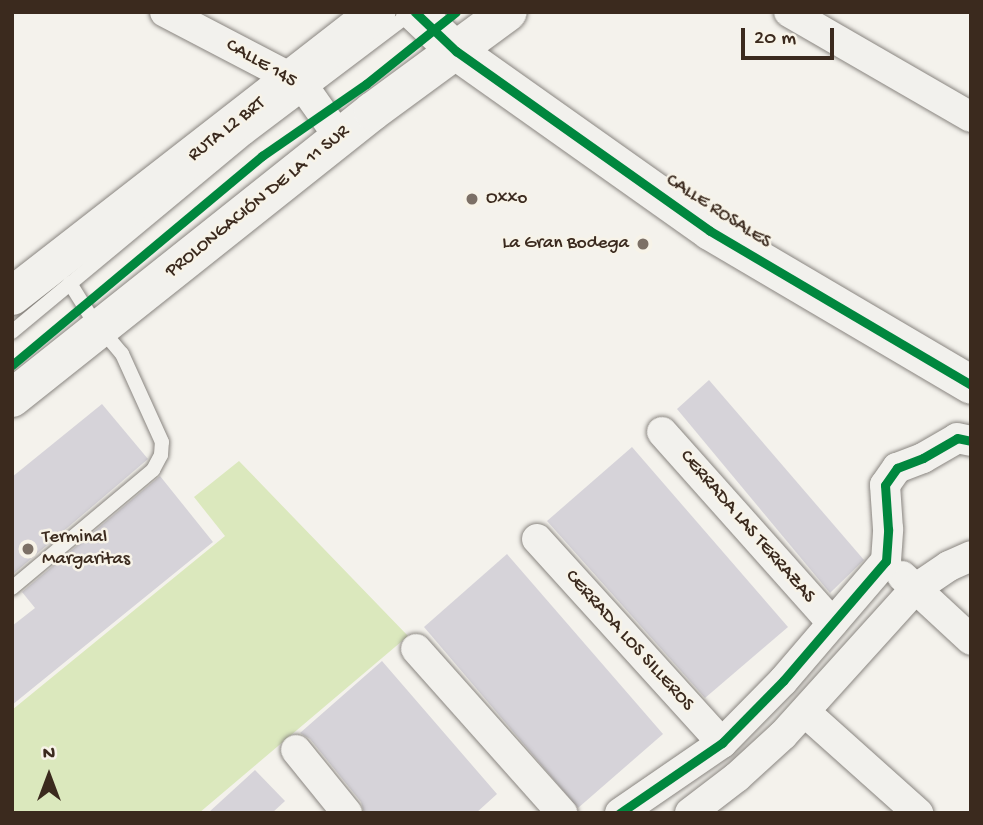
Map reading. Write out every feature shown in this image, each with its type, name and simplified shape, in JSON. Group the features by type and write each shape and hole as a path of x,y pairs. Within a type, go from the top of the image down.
{"main road":[{"path":"12,296 300,85 377,12"},
{"name":"CALLE ROSALES","path":"413,12 456,36 710,231 971,386"},
{"name":"PROLONGACIÓN DE LA 11 SUR","path":"12,398 96,322 456,36 508,12"}],"street":[{"name":"CALLE 145","path":"165,12 300,85 335,132"},
{"path":"789,12 971,117"},
{"name":"CERRADA LAS TERRAZAS","path":"663,432 832,623"},
{"path":"620,813 722,743 783,681 887,561 885,485 897,468 923,458 957,438 971,441"},
{"name":"CERRADA LOS SILLEROS","path":"537,539 722,743"},
{"path":"691,813 737,777 805,712 915,589 949,566 971,556"},
{"path":"887,561 971,640"},
{"path":"416,649 562,813"},
{"path":"805,712 918,813"},
{"path":"296,750 347,813"}],"lane":[{"name":"RUTA L2 BRT","path":"12,332 247,137 300,85 413,12"},
{"path":"12,588 153,470 161,456 162,442 122,354 96,322 71,283"}],"green space":[{"path":"239,461 408,636 199,813 12,813 12,710 225,536 194,497"}],"building":[{"path":"709,380 864,560 830,593 677,409"},
{"path":"102,404 148,459 12,575 12,477"},
{"path":"632,447 788,627 705,698 547,521"},
{"path":"160,476 213,542 12,705 12,626 35,608 22,592"},
{"path":"507,554 663,734 578,808 424,627"},
{"path":"382,661 497,794 476,813 364,813 361,802 310,739 300,733"},
{"path":"255,770 285,801 272,813 208,813"}],"cycle path":[{"path":"415,12 456,51 710,231 971,385"},
{"path":"12,365 262,156 366,84 456,12"},
{"path":"620,813 722,743 783,681 886,561 888,529 885,485 897,468 923,458 957,438 971,441"}],"place":[{"name":"Oxxo","path":"472,199"},
{"name":"La Gran Bodega","path":"643,244"},
{"name":"Terminal Margaritas","path":"28,549"}]}
